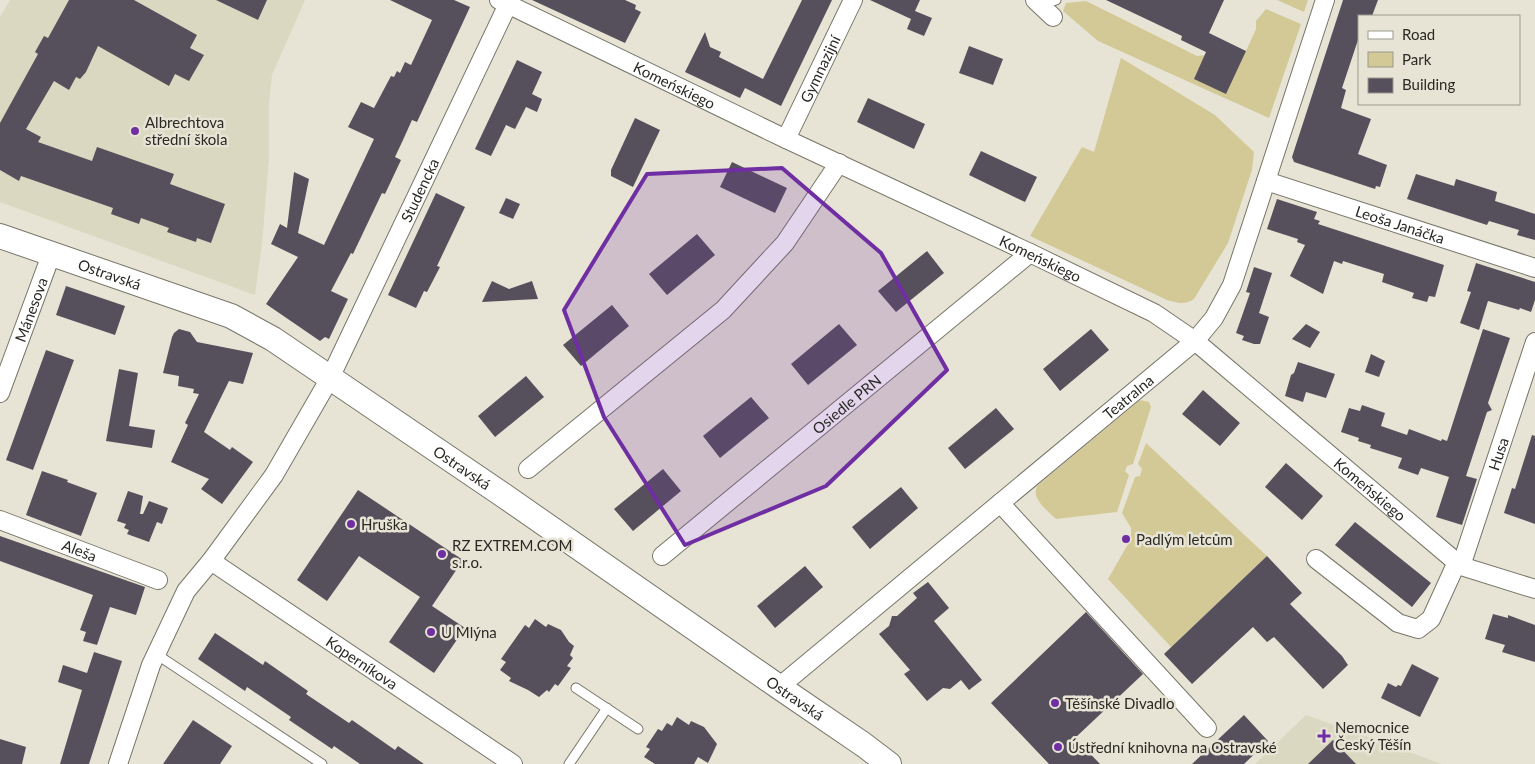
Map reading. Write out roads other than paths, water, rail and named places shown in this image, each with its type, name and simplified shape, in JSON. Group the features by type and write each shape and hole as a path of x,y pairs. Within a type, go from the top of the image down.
{"street":[{"name":"Gymnazijní","path":"786,139 852,0"},
{"name":"Teatralna","path":"779,688 1195,341 1214,318 1232,285 1325,0"},
{"name":"Komeńskiego","path":"505,1 786,139 1154,313 1195,341 1459,564 1535,589"},
{"name":"Studencka","path":"330,378 505,1"},
{"path":"528,469 722,310 785,243 839,163"},
{"name":"Leoša Janáčka","path":"1266,181 1535,268"},
{"name":"Ostravská","path":"0,236 231,316 273,339 503,494 890,764"},
{"name":"Osiedle PRN","path":"662,556 1030,253"},
{"name":"Mánesova","path":"0,393 51,255"},
{"name":"Husa","path":"1316,559 1398,623 1418,628 1431,619 1459,564 1535,342"},
{"path":"118,764 156,654 186,590 211,561 274,475 330,378"},
{"path":"1000,504 1207,728"},
{"name":"Aleša","path":"0,520 158,580"},
{"name":"Koperníkova","path":"211,561 513,764"}],"lane":[{"path":"156,654 322,764"},
{"path":"576,688 638,729"},
{"path":"569,764 607,708"}],"place":[{"name":"Albrechtova střední škola","path":"135,131"},
{"name":"Hruška","path":"351,524"},
{"name":"Padlým letcům","path":"1126,539"},
{"name":"RZ EXTREM.COM s.r.o.","path":"442,554"},
{"name":"U Mlýna","path":"431,632"},
{"name":"Těšínské Divadlo","path":"1055,703"},
{"name":"Nemocnice Český Těšín","path":"1324,736"},
{"name":"Ústřední knihovna na Ostravské","path":"1058,747"}]}
